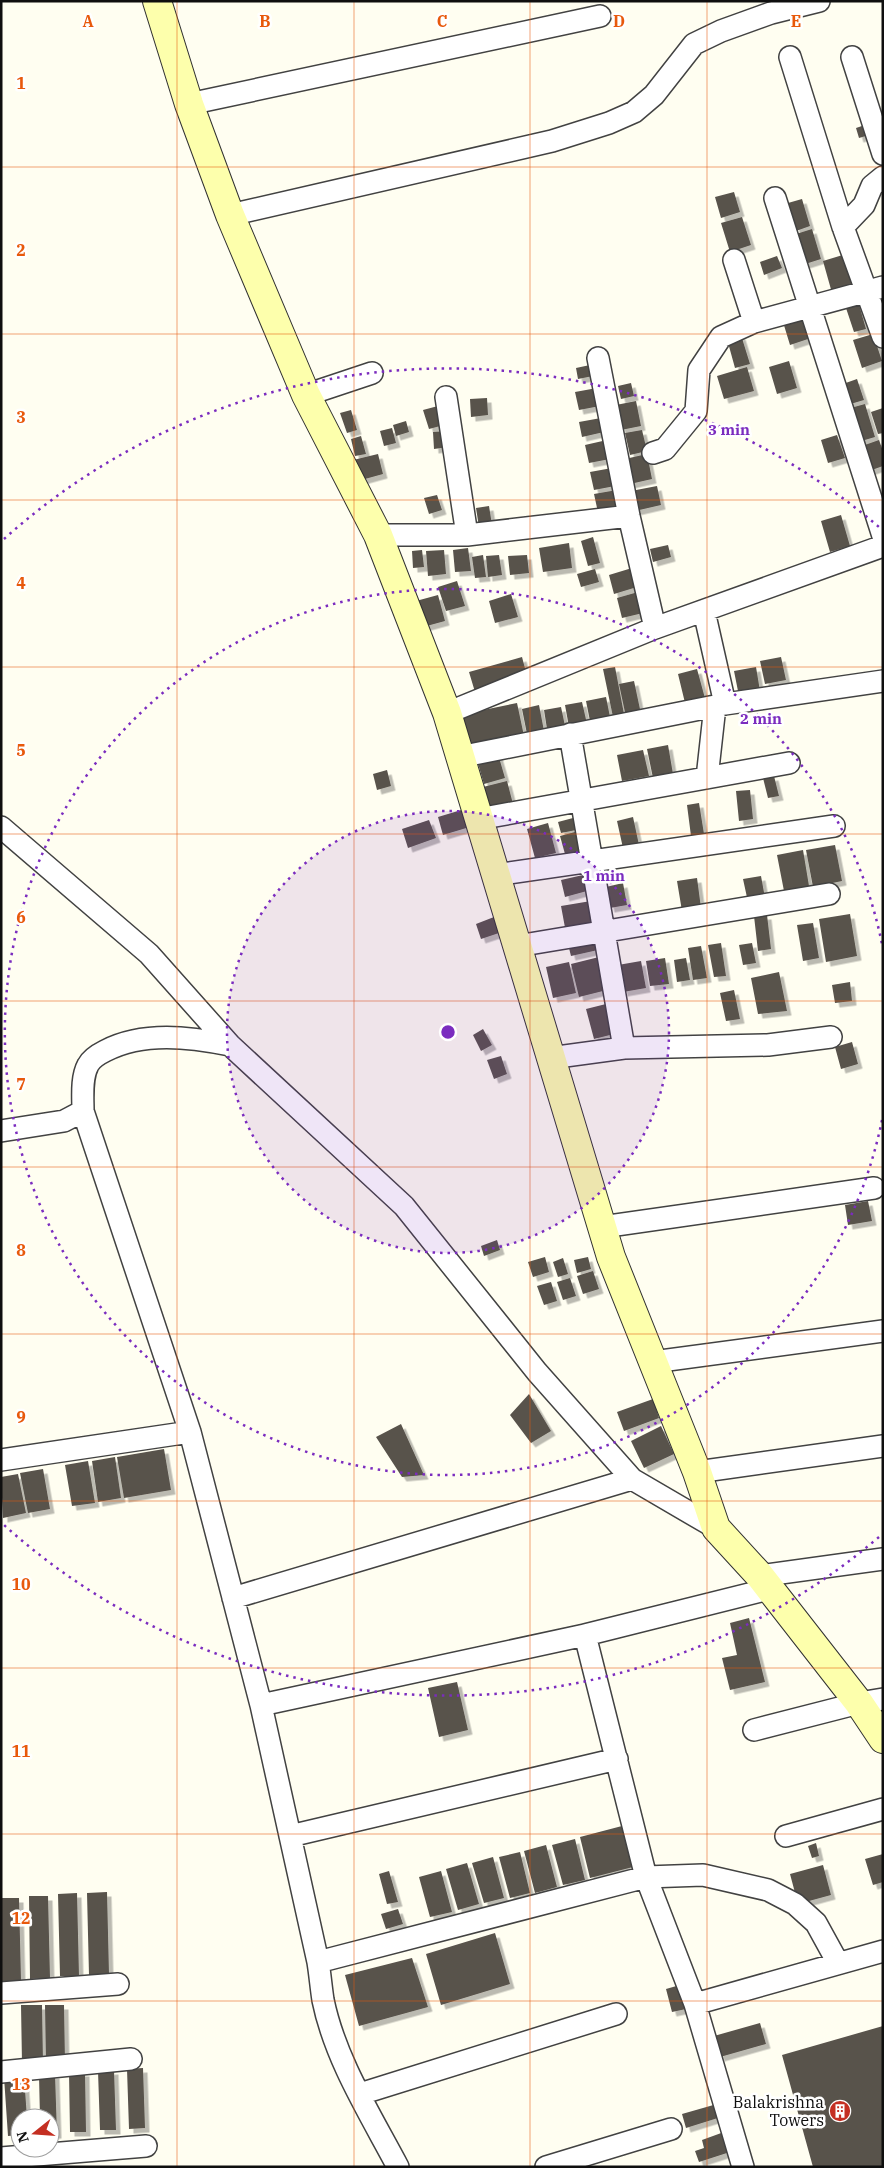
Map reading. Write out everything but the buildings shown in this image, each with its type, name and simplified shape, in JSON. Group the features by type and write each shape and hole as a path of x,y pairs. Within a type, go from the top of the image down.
{"street":[{"path":"157,1 190,104 230,215 306,395 378,536 447,713 611,1256 697,1472 716,1528"},
{"path":"230,215 552,141 610,123 634,112 654,95 694,44 720,31 763,16 819,1"},
{"path":"190,104 600,16"},
{"path":"790,56 843,226 875,288 883,337"},
{"path":"852,57 883,154"},
{"path":"843,226 864,206 872,186 883,177"},
{"path":"775,198 883,536"},
{"path":"734,260 754,322"},
{"path":"653,453 665,449 696,411 699,370 721,337 754,322 875,288"},
{"path":"598,358 629,516 655,628"},
{"path":"306,395 372,374"},
{"path":"446,397 467,535"},
{"path":"378,536 467,535 629,516"},
{"path":"447,713 655,628 883,546"},
{"path":"704,611 720,705 708,778"},
{"path":"460,757 720,705 883,681"},
{"path":"570,734 583,800 624,1048"},
{"path":"478,819 789,763"},
{"path":"495,875 834,826"},
{"path":"1,827 149,954 230,1045 404,1206 537,1372 632,1479 716,1528 871,1701 883,1739"},
{"path":"517,946 829,894"},
{"path":"550,1058 624,1048 768,1045 831,1036"},
{"path":"230,1045 180,1038 130,1041 116,1045 96,1056 88,1064 84,1078 83,1112 190,1432 261,1705 318,1962 323,2000 330,2023 360,2094 398,2167"},
{"path":"1,1131 64,1121 83,1112"},
{"path":"602,1226 874,1188"},
{"path":"653,1362 883,1331"},
{"path":"1,1460 190,1432"},
{"path":"697,1472 883,1446"},
{"path":"233,1598 632,1479"},
{"path":"261,1705 585,1635 764,1583 883,1559"},
{"path":"585,1635 646,1877 695,2004 742,2167"},
{"path":"754,1730 871,1701"},
{"path":"290,1836 617,1759"},
{"path":"786,1836 883,1809"},
{"path":"318,1962 646,1877 703,1875 768,1890 795,1904 816,1923 838,1963"},
{"path":"695,2004 883,1951"},
{"path":"1,1993 118,1984"},
{"path":"360,2094 616,2014"},
{"path":"1,2072 131,2059"},
{"path":"546,2167 671,2129"},
{"path":"1,2158 146,2146"}],"place":[{"name":"Balakrishna Towers","path":"840,2111"}]}
